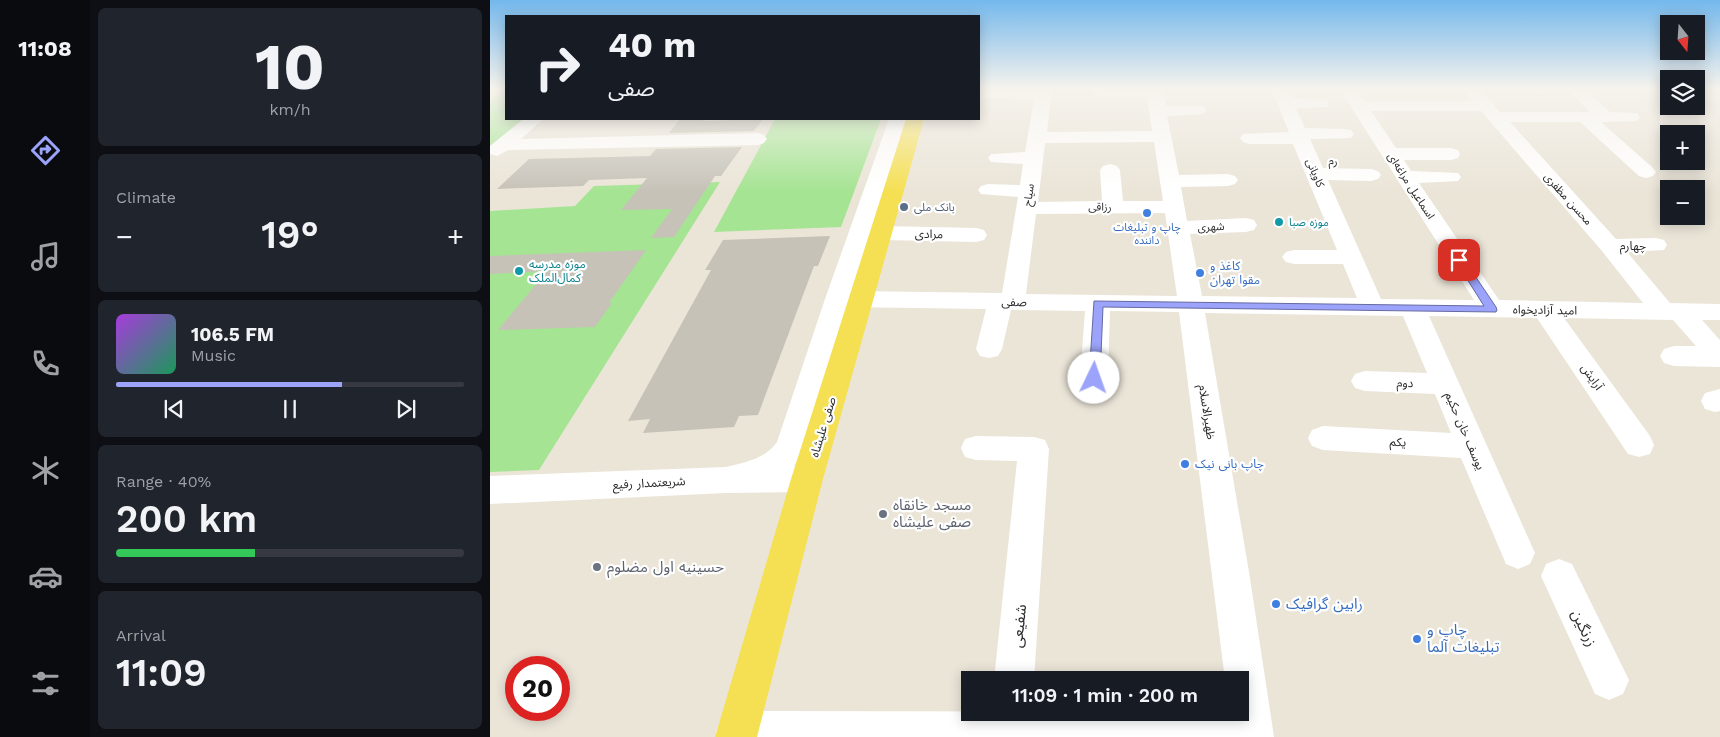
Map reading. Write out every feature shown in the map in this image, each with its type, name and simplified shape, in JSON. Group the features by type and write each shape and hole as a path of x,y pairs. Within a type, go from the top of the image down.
{"main road":[{"name":"صفی علیشاه","path":"737,734 807,478 849,299 882,233 914,122"}],"street":[{"path":"496,150 530,122"},
{"name":"صفی علیشاه","path":"726,480 770,468 783,459 787,453 849,299 897,122"},
{"name":"سیاح","path":"988,349 1007,302 1028,199 1040,122"},
{"path":"998,158 1120,122"},
{"name":"ظهیرالاسلام","path":"1160,122 1231,572 1253,734"},
{"name":"کاویانی","path":"1294,122 1373,308"},
{"name":"اسماعیل مراغه‌ای","path":"1369,122 1492,310"},
{"name":"محسن مظفری","path":"1500,122 1610,246 1672,312 1720,356"},
{"path":"1590,122 1646,172"},
{"path":"1249,138 1345,134"},
{"path":"496,150 758,139"},
{"path":"1398,166 1451,154"},
{"name":"رم","path":"1313,168 1355,161"},
{"path":"1398,166 1423,166"},
{"path":"1398,166 1451,177"},
{"path":"1313,168 1371,175"},
{"path":"1110,170 1113,207"},
{"path":"1170,181 1228,180"},
{"name":"رزاقی","path":"988,190 1028,199 1113,207 1176,218"},
{"name":"شهری","path":"1176,218 1246,225"},
{"name":"مرادی","path":"882,233 976,235"},
{"name":"چهارم","path":"1610,246 1656,245"},
{"path":"1294,257 1351,257"},
{"name":"صفی","path":"849,299 1190,306"},
{"path":"1094,378 1098,303"},
{"name":"امید آزادیخواه","path":"1190,306 1720,312"},
{"name":"یوسف خان حکیم","path":"1413,308 1518,553"},
{"name":"آرایش","path":"1545,310 1639,445"},
{"path":"1674,356 1720,356"},
{"name":"دوم","path":"1365,382 1445,384"},
{"name":"یکم","path":"1323,438 1472,446"},
{"name":"شفیعی","path":"976,448 1034,449 1015,671"},
{"name":"شریعتمدار رفیع","path":"490,490 807,478"},
{"name":"زرنگین","path":"1558,576 1609,680"},
{"path":"737,734 1010,722 1253,734"}],"green space":[{"path":"490,122 519,122 490,146"},
{"path":"773,122 880,122 841,227 714,232"},
{"path":"720,182 539,470 490,472 490,211 575,206 594,186"}],"building":[{"path":"677,122 760,122 754,131 669,133"},
{"path":"742,147 721,176 715,176 674,237 651,238 672,209 621,210 647,178 589,180 583,186 497,189 529,159 650,156 656,149"},
{"path":"830,236 818,266 814,266 758,415 739,416 734,427 643,433 650,419 628,421 711,270 705,270 723,240"},
{"path":"646,250 609,303 612,303 595,327 498,330 547,271 490,274 490,256"}],"place":[{"name":"بانک ملی","path":"904,207"},
{"name":"چاپ و تبلیغات داننده","path":"1147,213"},
{"name":"موزه صبا","path":"1279,222"},
{"name":"موزه مدرسه کمال‌الملک","path":"519,271"},
{"name":"کاغذ و مقوا تهران","path":"1200,273"},
{"name":"چاپ بانی‌ نیک","path":"1185,464"},
{"name":"مسجد خانقاه صفی علیشاه","path":"883,514"},
{"name":"حسینیه اول مضلوم","path":"597,567"},
{"name":"رابین گرافیک","path":"1276,604"},
{"name":"چاپ و تبلیغات آلما","path":"1417,639"}],"route":[{"path":"1094,378 1098,303 1492,310 1459,260"}]}
